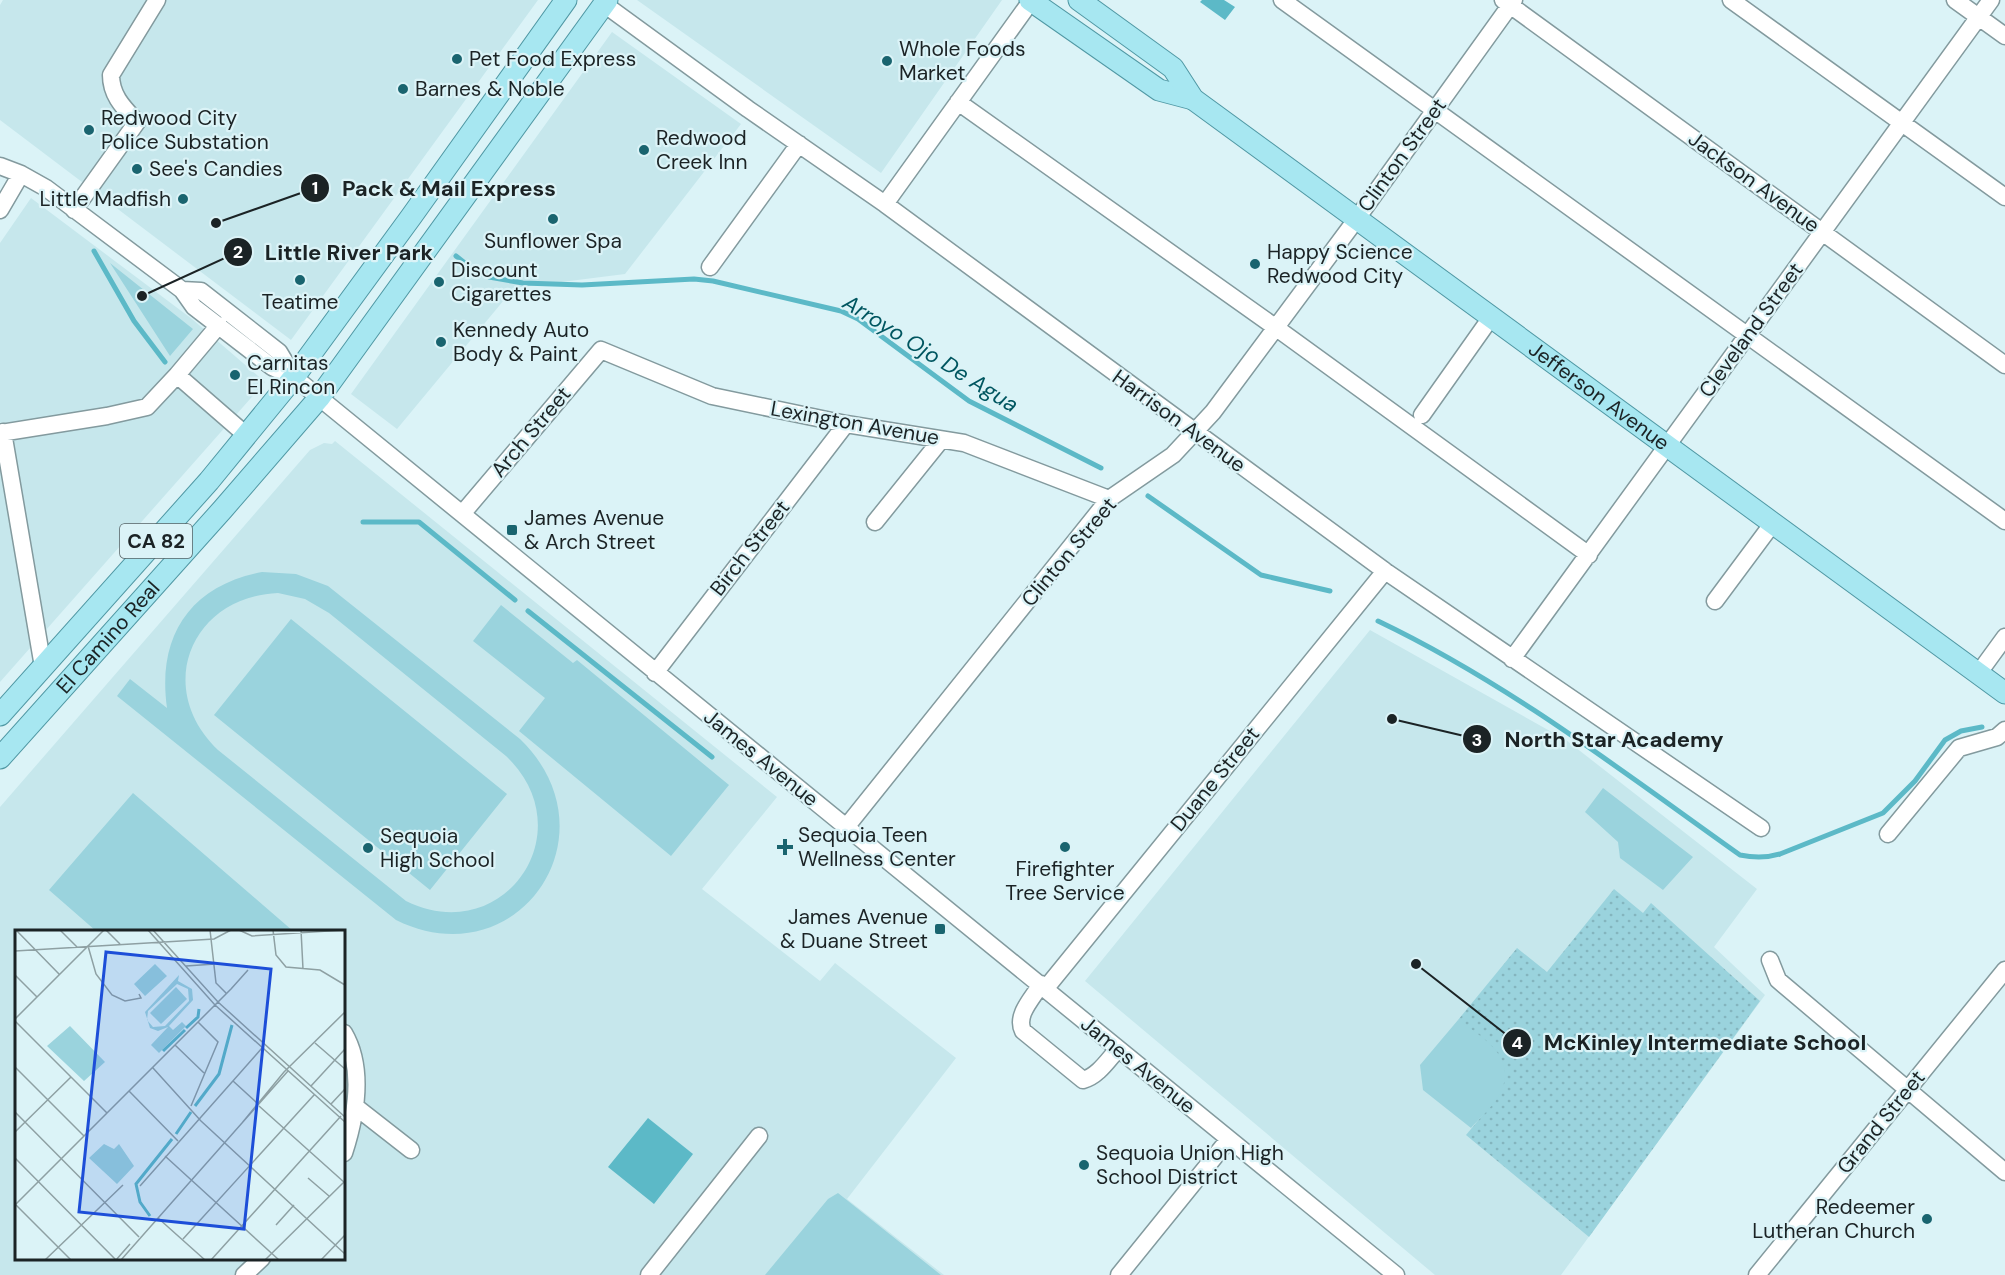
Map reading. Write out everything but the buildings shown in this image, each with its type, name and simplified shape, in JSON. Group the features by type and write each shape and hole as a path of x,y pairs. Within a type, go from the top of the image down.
{"main road":[{"name":"El Camino Real","path":"0,715 209,481 294,377 566,0"},
{"name":"Jefferson Avenue","path":"1032,0 1159,90 1193,99 1358,217 2005,693"},
{"path":"1062,0 1084,3"},
{"name":"El Camino Real","path":"0,758 319,398 605,2"},
{"name":"Jefferson Avenue","path":"1084,3 1173,68 1193,99"}],"street":[{"path":"74,210 137,122 116,97 111,75 157,0"},
{"path":"885,204 1032,0"},
{"path":"1282,0 2005,522"},
{"path":"1731,0 2005,197"},
{"path":"1955,0 2005,36"},
{"name":"Cleveland Street","path":"1512,659 1991,0"},
{"name":"Harrison Avenue","path":"605,2 885,204 1385,571 1761,828"},
{"name":"Clinton Street","path":"847,826 1109,499 1173,455 1213,412 1358,217 1509,2"},
{"name":"Jackson Avenue","path":"1509,2 2005,365"},
{"path":"958,102 1275,327 1589,555"},
{"path":"710,267 799,144"},
{"name":"James Avenue","path":"0,166 21,174 46,188 182,290 194,307 272,367 294,377 1396,1275"},
{"path":"0,210 21,174"},
{"name":"James Avenue","path":"182,290 201,291 279,352 294,377"},
{"path":"1422,415 1492,316"},
{"path":"44,667 2,433 147,407 219,325"},
{"name":"Lexington Avenue","path":"601,350 712,396 846,424 963,443 1109,499"},
{"name":"Arch Street","path":"462,514 601,350"},
{"path":"177,375 246,435"},
{"name":"Birch Street","path":"655,673 846,424"},
{"path":"875,522 941,440"},
{"path":"1715,601 1773,523"},
{"name":"Duane Street","path":"1118,1049 1097,1073 1083,1080 1023,1031 1020,1025 1021,1016 1043,986 1385,571"},
{"path":"1978,674 2005,637"},
{"path":"1888,834 1959,748 1997,737 2005,730"},
{"path":"1770,960 1778,980 2005,1172"},
{"name":"Grand Street","path":"1757,1275 2005,970"},
{"path":"345,1035 349,1042 357,1089 356,1107 345,1149"},
{"path":"356,1107 411,1150"},
{"path":"649,1275 759,1136"},
{"path":"1119,1275 1229,1139"},
{"path":"243,1275 260,1260"}],"shaded area":[{"path":"3,0 538,0 291,340 0,120 0,5"},
{"path":"637,0 1002,0 881,173"},
{"path":"1202,0 1224,0 1235,7 1225,20 1200,2"},
{"path":"612,32 741,124 625,274 514,288 397,429 351,394"},
{"path":"31,198 192,319 265,382 0,682 0,243"},
{"path":"110,263 193,329 170,356"},
{"name":"Sequoia High School","path":"335,441 777,797 702,889 820,981 835,963 956,1058 847,1199 944,1275 0,1275 0,807 310,450 324,443 332,444"},
{"path":"262,572 296,574 328,586 520,739 548,777 559,816 556,854 540,888 515,914 481,930 440,933 396,920 117,696 130,679 167,708 165,682 167,659 173,637 183,619 197,602 215,589 237,579","holes":["278,593 305,599 329,613 506,756 528,786 537,817 535,847 522,875 502,896 474,909 442,912 406,901 218,750 199,726 188,700 186,675 191,650 203,628 222,611 248,598"]},
{"path":"501,605 573,663 577,660 729,785 671,856 519,731 545,698 473,641"},
{"path":"291,619 507,794 430,890 214,715"},
{"path":"1370,630 1566,740 1757,889 1714,947 1765,995 1561,1275 1435,1275 1085,981"},
{"path":"1603,788 1693,857 1663,890 1620,858 1618,842 1585,812"},
{"path":"133,793 292,930 95,930 49,890"},
{"path":"1614,889 1643,913 1651,903 1760,1001 1589,1237 1466,1135 1495,1100 1458,1020 1517,948 1547,972"},
{"path":"1458,1020 1480,1035 1498,1053 1505,1074 1503,1086 1496,1100 1471,1128 1423,1090 1420,1065"},
{"path":"648,1118 693,1154 654,1204 608,1167"},
{"path":"838,1193 941,1275 765,1275 828,1199"}],"waterway":[{"path":"94,251 134,321 165,362"},
{"name":"Arroyo Ojo De Agua","path":"456,256 476,272 489,277 523,283 582,285 694,279 713,281 841,311 858,319 969,401 1101,468"},
{"name":"Arroyo Ojo De Agua","path":"1148,496 1261,575 1330,591"},
{"path":"363,522 419,522 515,600"},
{"path":"528,611 712,757"},
{"name":"Arroyo Ojo De Agua","path":"1378,621 1426,645 1519,700 1740,855 1745,856 1765,857 1780,854 1883,813 1915,781 1945,740 1961,731 1982,727"}],"place":[{"name":"Pet Food Express","path":"457,59"},
{"name":"Whole Foods Market","path":"887,61"},
{"name":"Barnes & Noble","path":"403,89"},
{"name":"Redwood City Police Substation","path":"89,130"},
{"name":"Redwood Creek Inn","path":"644,150"},
{"name":"See's Candies","path":"137,169"},
{"name":"Little Madfish","path":"183,199"},
{"name":"Sunflower Spa","path":"553,219"},
{"name":"Pack & Mail Express","path":"216,223"},
{"name":"Happy Science Redwood City","path":"1255,264"},
{"name":"Teatime","path":"300,280"},
{"name":"Discount Cigarettes","path":"439,282"},
{"name":"Little River Park","path":"142,296"},
{"name":"Kennedy Auto Body & Paint","path":"441,342"},
{"name":"Carnitas El Rincon","path":"235,375"},
{"name":"James Avenue & Arch Street","path":"512,530"},
{"name":"North Star Academy","path":"1392,719"},
{"name":"Sequoia Teen Wellness Center","path":"785,847"},
{"name":"Firefighter Tree Service","path":"1065,847"},
{"name":"Sequoia High School","path":"368,848"},
{"name":"James Avenue & Duane Street","path":"940,929"},
{"name":"McKinley Intermediate School","path":"1416,964"},
{"name":"Sequoia Union High School District","path":"1084,1165"},
{"name":"Redeemer Lutheran Church","path":"1927,1219"}]}
